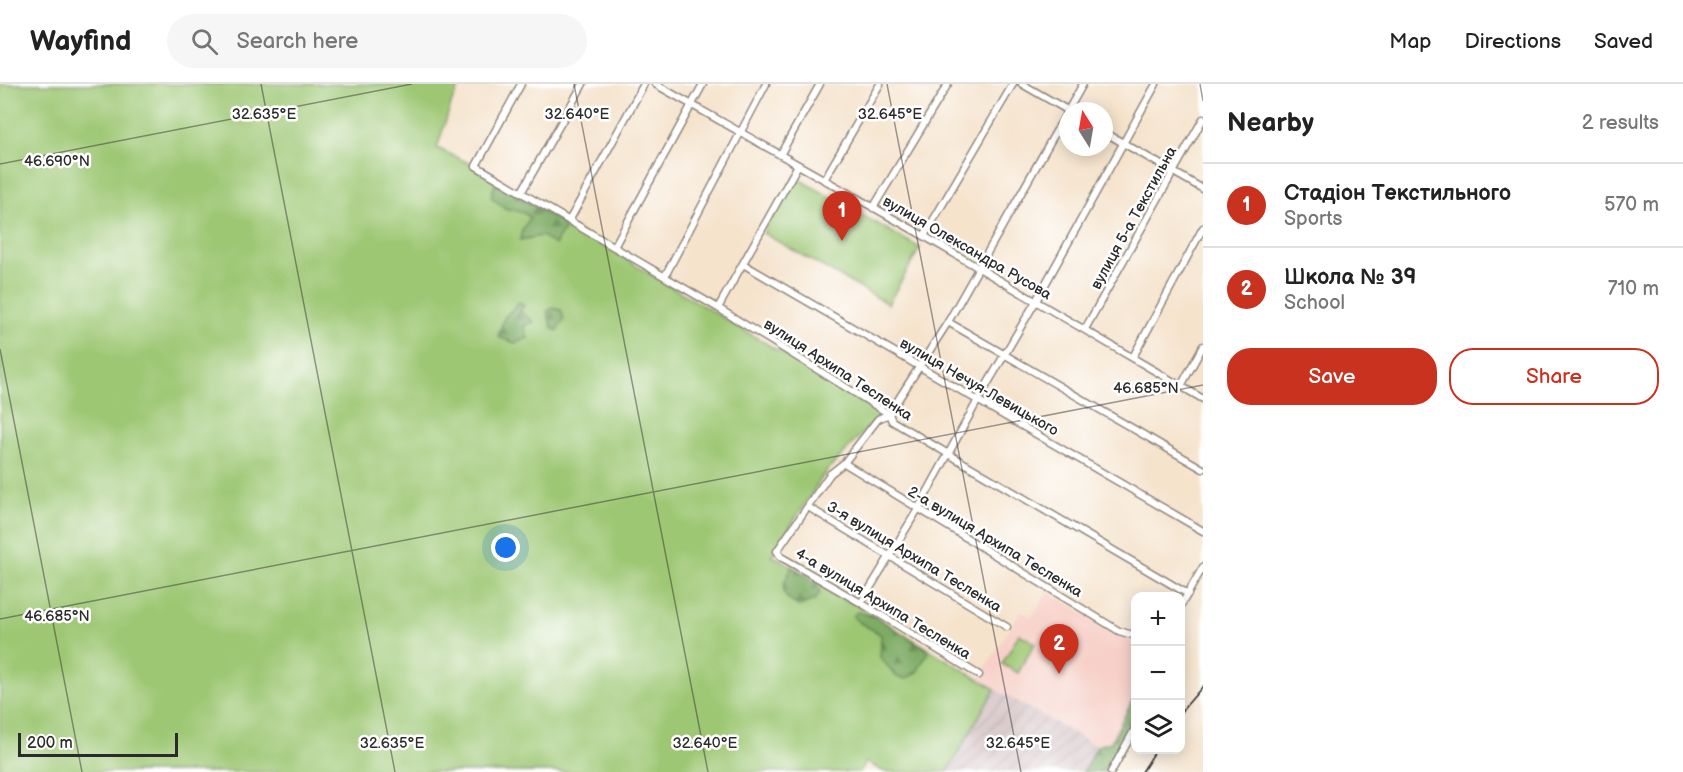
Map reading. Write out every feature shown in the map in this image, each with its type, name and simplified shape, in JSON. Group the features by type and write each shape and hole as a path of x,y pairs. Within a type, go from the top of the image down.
{"street":[{"name":"вулиця Архипа Тесленка","path":"522,84 476,166 718,308 889,414 892,421 1188,594"},
{"path":"522,194 583,84"},
{"path":"569,221 644,84"},
{"name":"вулиця Олександра Русова","path":"655,84 924,236 1203,399"},
{"path":"614,247 703,84"},
{"path":"665,276 766,84"},
{"path":"780,155 820,84"},
{"path":"824,180 880,84"},
{"path":"873,208 948,84"},
{"path":"924,236 1013,84"},
{"path":"1022,84 1059,106"},
{"path":"1073,102 1083,84"},
{"path":"861,603 918,509 1156,84"},
{"name":"вулиця 5-а Текстильна","path":"1085,329 1203,119"},
{"path":"808,507 830,474 844,463 878,419 889,414 948,322 1059,127"},
{"path":"1113,137 1203,189"},
{"path":"718,308 798,165"},
{"path":"1133,357 1203,228"},
{"name":"вулиця Нечуя-Левицького","path":"743,264 1203,531"},
{"path":"948,322 1203,469"},
{"path":"1181,386 1203,346"},
{"name":"2-а вулиця Архипа Тесленка","path":"844,463 1119,631 1131,635"},
{"name":"4-а вулиця Архипа Тесленка","path":"808,507 777,551 781,557 979,675"},
{"name":"3-я вулиця Архипа Тесленка","path":"808,507 1007,627"},
{"path":"1185,599 1203,567"},
{"path":"1111,772 1131,736"}],"shaded area":[{"path":"1048,592 1131,642 1131,724 1114,755 978,679 1021,611 1032,616"},
{"path":"995,689 1097,746 1082,772 947,772"}],"green space":[{"path":"0,84 461,84 452,101 437,148 473,165 475,169 882,413 825,473 771,556 780,559 995,689 947,772 884,772 866,762 860,772 0,772"},
{"path":"795,177 920,248 888,304 763,233"},
{"path":"495,183 562,222 565,227 555,245 542,236 520,240 522,230 530,218 524,213 505,208 491,197"},
{"path":"519,302 524,305 520,311 534,322 524,326 528,338 515,343 498,337 504,318"},
{"path":"553,308 561,310 564,320 557,331 552,328 547,311"},
{"path":"792,567 816,583 820,592 815,600 799,606 784,594 784,584"},
{"path":"857,612 876,617 929,650 917,672 906,679 897,677 880,657 881,635 856,619 853,616"},
{"path":"1019,634 1035,643 1018,673 1002,664"},
{"path":"1131,704 1131,724 1104,772 1083,772 1097,746 1111,742"}],"railway":[{"path":"1185,707 1203,686"},
{"path":"1142,772 1153,754"}],"place":[{"name":"Стадіон Текстильного","path":"842,241"},
{"name":"Школа № 39","path":"1059,674"}]}
